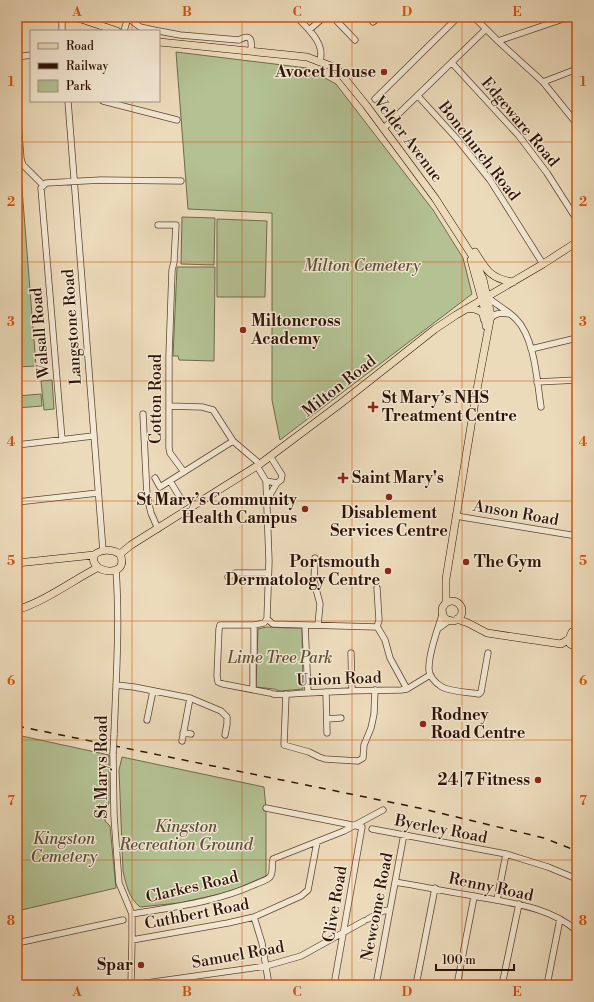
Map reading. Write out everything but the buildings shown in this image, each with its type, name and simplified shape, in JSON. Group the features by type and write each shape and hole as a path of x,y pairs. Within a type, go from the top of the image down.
{"main road":[{"path":"75,17 114,30"},
{"name":"Velder Avenue","path":"160,42 222,49 251,50 307,57 336,68 384,128 435,198 465,243 474,251 485,269 493,276 501,280 513,282"},
{"name":"Milton Road","path":"120,554 131,545 258,465 340,404 435,329 465,309 513,282 577,242"},
{"name":"Velder Avenue","path":"465,243 484,298"},
{"path":"484,298 490,312 490,319 445,586 446,603 442,612 445,618 468,623 477,629 495,635 561,644 569,639 572,632 577,631"},
{"path":"484,298 486,337"},
{"path":"465,309 473,308 482,313 486,337"},
{"path":"17,563 94,555 103,550 115,551 120,554 122,563 121,567 116,570 107,571 97,567 92,560 94,555"},
{"path":"17,610 34,604 97,567"},
{"path":"445,586 454,601 459,604 477,629"},
{"path":"446,603 454,601"},
{"path":"454,620 461,615 462,609"},
{"path":"569,639 570,644 577,647"}],"street":[{"path":"62,17 62,30"},
{"path":"298,17 320,45 322,54 320,61"},
{"path":"309,30 324,17"},
{"path":"333,17 355,40"},
{"path":"374,22 379,17"},
{"path":"375,99 458,17"},
{"path":"474,17 498,41 544,82 577,123"},
{"path":"498,41 568,17"},
{"path":"124,30 128,18 140,26 155,30"},
{"path":"384,128 486,29"},
{"path":"160,31 180,35 239,40 244,37 248,37 250,38 251,50"},
{"path":"17,57 30,55"},
{"name":"Edgeware Road","path":"452,62 519,136 547,173 577,220"},
{"path":"544,82 577,69"},
{"name":"Bonchurch Road","path":"418,96 458,140 490,180 543,264"},
{"name":"Langstone Road","path":"68,102 103,550"},
{"path":"107,102 177,120"},
{"path":"17,109 21,159 23,165 42,185 46,183 74,181 181,181"},
{"name":"Walsall Road","path":"42,185 41,188 62,440"},
{"name":"Cotton Road","path":"158,225 176,225 175,253 172,270 169,448 170,454 184,472"},
{"path":"484,298 510,314 523,328 531,349 541,407"},
{"path":"490,319 500,313 510,314"},
{"path":"531,349 577,338"},
{"path":"537,382 577,380"},
{"path":"169,406 202,407 213,410 234,441 258,465 266,481 269,561 267,619 273,624 378,627 377,588"},
{"path":"143,414 147,496 151,513 158,529"},
{"path":"17,446 94,436"},
{"path":"155,478 160,487 234,441"},
{"path":"266,508 271,493 281,480 282,475 270,456"},
{"path":"170,481 181,499"},
{"path":"266,481 277,484"},
{"path":"17,502 98,493"},
{"name":"Anson Road","path":"456,516 577,536"},
{"path":"315,558 314,582 320,604 318,625"},
{"name":"St Marys Road","path":"116,570 118,608 113,754 114,802 119,883 132,914 131,985"},
{"path":"228,577 235,573 268,573"},
{"path":"442,612 439,628 435,634 428,668 430,675 438,684 443,688 479,694 481,692 488,653"},
{"name":"Union Road","path":"267,619 264,623 254,625 220,625 217,676 218,682 271,694 286,694 352,690 401,690 407,689 430,675"},
{"path":"439,628 454,620"},
{"path":"253,690 254,625"},
{"path":"305,625 308,692"},
{"name":"Union Road","path":"378,627 385,640 390,658 407,689"},
{"path":"350,653 352,690"},
{"path":"116,685 190,698 224,712 227,717 225,735"},
{"path":"286,694 284,745 325,759 358,761 363,758 364,745 371,728 374,714 375,690"},
{"path":"147,720 153,691"},
{"path":"326,692 327,733"},
{"path":"182,741 190,698"},
{"path":"327,719 342,718"},
{"path":"183,733 191,734"},
{"path":"266,808 354,826"},
{"name":"Clarkes Road","path":"132,914 209,900 250,887 268,879 271,875 273,859 354,826 383,810"},
{"name":"Clive Road","path":"334,985 362,827 354,826"},
{"name":"Byerley Road","path":"372,829 506,854 548,867 577,879"},
{"name":"Newcome Road","path":"376,985 404,834"},
{"name":"Cuthbert Road","path":"132,940 254,917 301,896 308,890 317,842"},
{"path":"497,900 506,854"},
{"name":"Renny Road","path":"395,882 519,904 560,919 577,931"},
{"path":"416,985 434,888"},
{"path":"457,985 474,897"},
{"path":"502,985 519,904"},
{"name":"Samuel Road","path":"131,985 266,966 300,956 383,911 389,910"},
{"path":"254,917 262,943 269,985"},
{"path":"547,985 560,919"},
{"path":"17,943 123,920"}],"green space":[{"name":"Milton Cemetery","path":"176,52 307,68 336,84 433,210 463,258 472,294 280,440 272,400 272,213 188,209"},
{"path":"21,176 36,366 17,367 17,177"},
{"path":"182,217 215,218 214,265 181,264"},
{"path":"217,219 267,221 265,297 217,297"},
{"path":"177,267 215,267 214,361 179,360 178,356 173,356"},
{"path":"52,380 54,409 44,410 41,381"},
{"path":"41,394 42,406 17,408 17,396"},
{"name":"Lime Tree Park","path":"267,627 302,628 303,689 280,691 256,687 258,629"},
{"name":"Kingston Cemetery","path":"17,735 109,755 109,804 104,810 105,821 110,826 116,888 17,911"},
{"name":"Kingston Recreation Ground","path":"122,757 264,787 266,808 266,876 229,892 179,903 140,907 133,900 123,871 119,770"}],"railway":[{"path":"17,726 419,808 544,838 577,851"}],"place":[{"name":"Avocet House","path":"384,72"},
{"name":"Miltoncross Academy","path":"243,330"},
{"name":"St Mary’s NHS Treatment Centre","path":"373,407"},
{"name":"Saint Mary's","path":"343,478"},
{"name":"Disablement Services Centre","path":"389,497"},
{"name":"St Mary’s Community Health Campus","path":"305,509"},
{"name":"The Gym","path":"466,562"},
{"name":"Portsmouth Dermatology Centre","path":"388,571"},
{"name":"Rodney Road Centre","path":"423,724"},
{"name":"24|7 Fitness","path":"538,780"},
{"name":"Spar","path":"141,965"}]}
